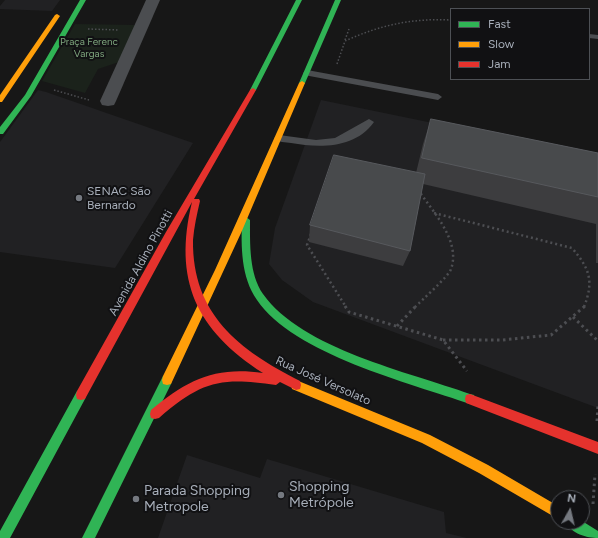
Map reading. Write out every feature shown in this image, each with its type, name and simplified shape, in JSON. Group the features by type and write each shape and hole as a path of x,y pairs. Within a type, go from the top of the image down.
{"main road":[{"path":"0,132 28,96 83,0"},
{"name":"Avenida Aldino Pinotti","path":"3,538 169,234 198,188 274,52 300,0"},
{"path":"88,538 203,307 279,138 338,0"},
{"path":"0,100 33,54 63,6"},
{"name":"Rua José Versolato","path":"198,188 189,245 194,283 203,307 216,328 235,347 258,365 297,385 457,453 550,508"},
{"path":"246,213 246,255 253,284 267,306 288,325 338,351 598,448"},
{"path":"144,425 170,399 186,387 201,380 219,376 236,375 255,376 297,385"},
{"path":"583,530 593,537"}],"street":[{"path":"108,101 153,0"}],"lane":[{"path":"307,73 438,97"},
{"path":"279,138 309,143 334,144 354,135 369,122"}],"path":[{"path":"345,41 360,33 400,21 426,18 450,20"},
{"path":"66,29 140,31"},
{"path":"332,77 349,29"},
{"path":"34,84 82,99"},
{"path":"397,326 451,270 453,256 449,237 422,193 415,189"},
{"path":"311,232 307,245 349,312 443,340 502,340 551,335 584,308 590,292 588,272 584,262 572,248 434,213"},
{"path":"573,317 598,341"},
{"path":"443,340 468,372"}],"shaded area":[{"path":"5,0 60,0 52,11 0,9 0,6"},
{"name":"SENAC São Bernardo","path":"38,90 193,143 115,268 0,252 0,142"},
{"path":"321,100 598,157 598,408 313,302 282,280 269,264 275,228"},
{"name":"Shopping Metrópole","path":"187,455 260,478 267,459 444,512 446,533 467,538 158,538"}],"green space":[{"name":"Praça Ferenc Vargas","path":"75,24 136,25 119,62 98,69 85,93 42,81"}],"building":[{"path":"431,119 598,153 598,197 422,158"},
{"path":"334,155 425,174 410,251 310,225"}],"traffic: fast":[{"path":"0,132 28,96 83,0"},
{"path":"253,90 299,0"},
{"path":"302,83 338,0"},
{"path":"246,220 247,260 252,279 260,297 276,316 299,332 326,347 356,360 470,399"},
{"path":"88,538 167,380"},
{"path":"3,538 81,395"},
{"path":"584,530 597,538"}],"traffic: slow":[{"path":"0,100 57,16"},
{"path":"167,380 236,233 302,83"},
{"path":"296,385 426,439 484,469 550,508"}],"traffic: jam":[{"path":"81,395 169,234 253,90"},
{"path":"196,201 189,240 190,266 195,290 205,311 218,329 234,346 253,361 296,385"},
{"path":"155,414 184,391 210,379 224,376 239,376 276,380"},
{"path":"470,399 598,448"}],"place":[{"name":"SENAC São Bernardo","path":"79,198"},
{"name":"Shopping Metrópole","path":"281,495"},
{"name":"Parada Shopping Metropole","path":"136,499"}]}
